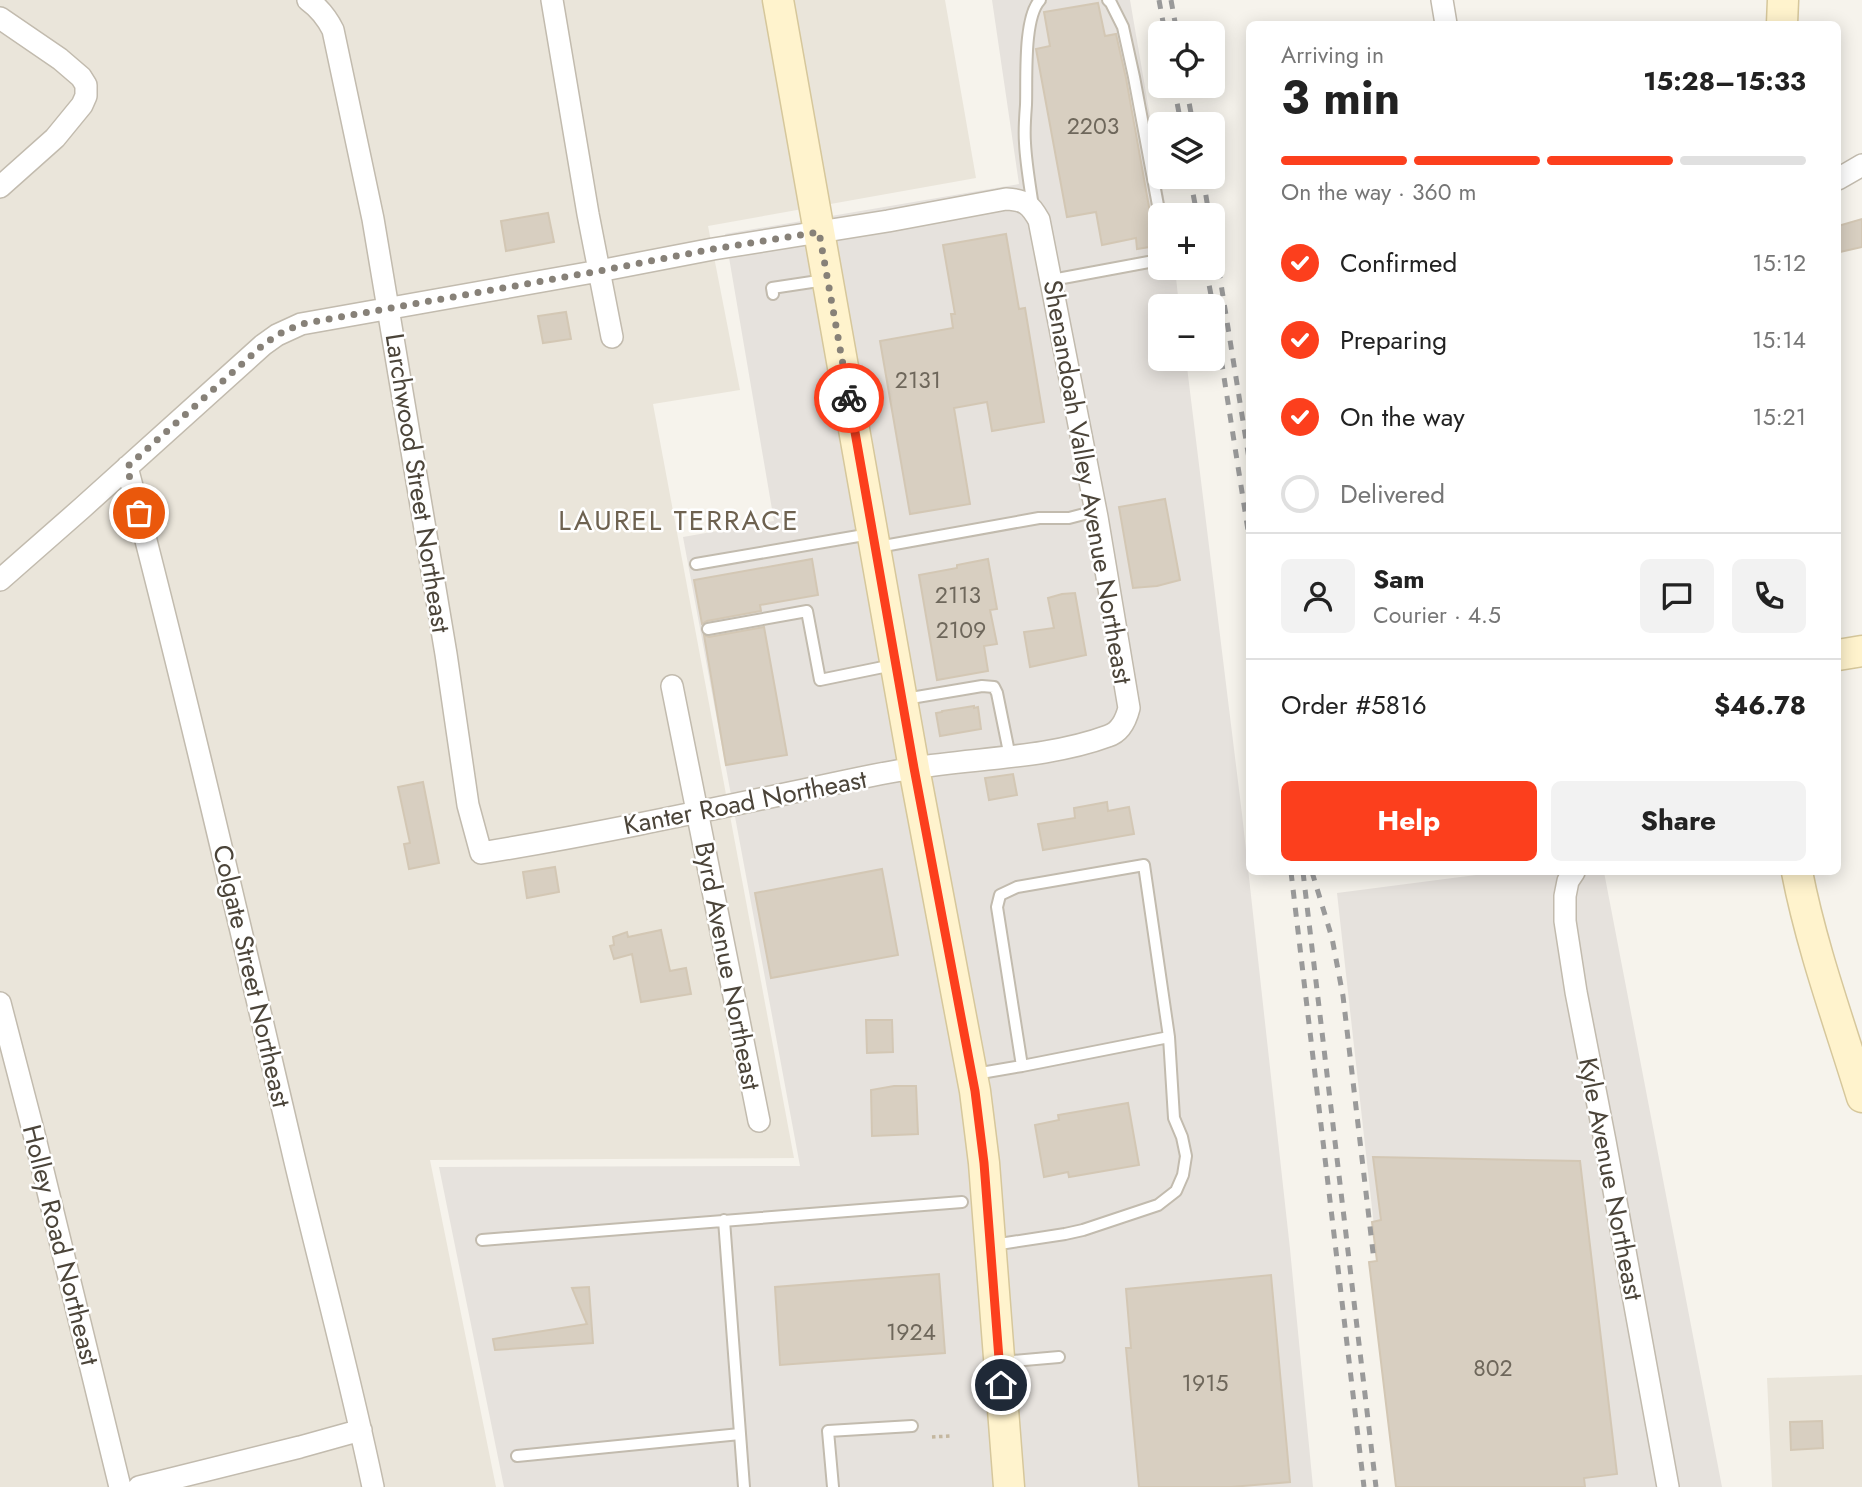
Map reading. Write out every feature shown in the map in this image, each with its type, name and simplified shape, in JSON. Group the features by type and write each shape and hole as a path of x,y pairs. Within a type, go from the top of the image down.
{"street":[{"path":"552,0 612,337"},
{"path":"778,0 914,768 972,1075 984,1163 1009,1487"},
{"path":"1442,0 1446,21"},
{"path":"1782,21 1783,0"},
{"name":"Larchwood Street Northeast","path":"316,3 333,30 373,219 446,654 468,805 481,853"},
{"path":"0,18 60,59 81,77 86,85 82,106 58,134 0,187"},
{"path":"1841,177 1862,165"},
{"path":"0,580 263,345 301,324 713,249 1006,200 1024,202 1033,210"},
{"name":"Shenandoah Valley Avenue Northeast","path":"1010,757 1070,747 1110,736 1125,722 1129,708 1096,512 1052,280 1040,220 1033,210"},
{"name":"Colgate Street Northeast","path":"127,467 176,659 373,1487"},
{"path":"1841,655 1862,652"},
{"name":"Byrd Avenue Northeast","path":"672,686 759,1121"},
{"name":"Kanter Road Northeast","path":"481,853 914,768 1010,757"},
{"name":"Kyle Avenue Northeast","path":"1572,875 1565,896 1564,921 1668,1487"},
{"path":"1798,875 1820,968 1862,1097"},
{"name":"Holley Road Northeast","path":"0,1003 120,1487"},
{"path":"139,1487 361,1430"}],"lane":[{"path":"1033,210 1024,128 1026,65 1031,17 1040,0"},
{"path":"1108,0 1123,27 1158,203"},
{"path":"1052,280 1148,262"},
{"path":"773,294 772,288 828,279"},
{"path":"696,565 1040,518 1069,518 1096,512"},
{"path":"708,629 807,611 820,680 896,665"},
{"path":"902,699 982,686 994,687 1010,757"},
{"path":"990,1245 1083,1230 1158,1205 1177,1191 1186,1156 1174,1118 1169,1037 1143,865 1017,887 1000,895 997,906 1022,1066"},
{"path":"972,1075 1169,1037"},
{"path":"482,1240 962,1202"},
{"path":"723,1220 744,1487"},
{"path":"999,1363 1059,1357"},
{"path":"833,1487 828,1431 912,1426"},
{"path":"517,1455 740,1434"}],"path":[{"path":"932,1437 950,1436"}],"shaded area":[{"path":"0,0 945,0 976,178 708,226 740,390 653,404 794,1158 430,1160 496,1487 0,1487"},
{"path":"992,0 1130,0 1149,112 1148,189 1163,189 1165,203 1148,203 1148,280 1176,280 1178,294 1148,294 1148,371 1187,371 1242,814 1246,875 1249,875 1290,1249 1313,1487 504,1487 439,1167 800,1166 683,537 774,521 725,234 1019,184"},
{"path":"1476,875 1605,875 1722,1487 1403,1487 1337,893"},
{"path":"1862,1375 1862,1487 1772,1487 1767,1378"}],"building":[{"path":"1098,3 1105,36 1116,34 1148,203 1148,247 1137,249 1136,238 1102,245 1096,212 1067,217 1036,49 1050,46 1044,12"},
{"path":"548,213 554,242 506,251 501,221"},
{"path":"1862,219 1862,247 1841,252 1841,225"},
{"path":"1006,234 1019,309 1025,308 1044,422 992,431 987,402 954,408 970,504 910,514 880,341 953,328 951,314 955,314 943,245"},
{"path":"566,312 571,339 543,343 538,316"},
{"path":"1165,499 1180,580 1133,588 1119,507"},
{"path":"812,559 818,595 760,605 761,611 702,624 694,580"},
{"path":"988,559 997,609 990,610 997,644 984,646 988,671 937,680 919,575"},
{"path":"1075,593 1086,655 1030,667 1024,632 1054,628 1048,598"},
{"path":"764,627 787,755 726,765 704,635 709,637"},
{"path":"978,707 981,729 940,736 936,713"},
{"path":"1013,774 1017,795 989,800 985,778"},
{"path":"423,782 439,863 409,869 404,844 410,843 398,787"},
{"path":"1107,802 1108,811 1129,807 1134,834 1043,850 1038,824 1075,818 1074,808"},
{"path":"555,867 559,892 527,898 523,872"},
{"path":"882,869 898,955 771,978 755,893"},
{"path":"661,930 670,971 686,968 691,994 641,1002 632,954 614,959 610,946 614,945 613,937 627,932 628,937"},
{"path":"866,1020 892,1020 893,1052 867,1053"},
{"path":"916,1086 918,1134 872,1136 871,1090"},
{"path":"1128,1103 1139,1165 1069,1177 1068,1172 1044,1177 1035,1125 1059,1120 1058,1115"},
{"path":"1373,1157 1580,1161 1617,1474 1584,1478 1585,1487 1396,1487 1369,1262 1377,1261 1372,1222 1381,1220"},
{"path":"939,1274 945,1353 780,1365 775,1287"},
{"path":"1271,1275 1290,1482 1231,1487 1139,1487 1126,1348 1131,1348 1126,1289"},
{"path":"589,1287 593,1343 495,1350 493,1339 587,1324 572,1288"},
{"path":"1822,1421 1823,1448 1791,1450 1790,1422"}],"railway":[{"path":"1159,0 1163,21"},
{"path":"1171,0 1175,21"},
{"path":"1176,98 1179,112"},
{"path":"1188,98 1191,112"},
{"path":"1192,189 1195,203"},
{"path":"1205,189 1207,203"},
{"path":"1208,280 1211,294"},
{"path":"1220,280 1246,440"},
{"path":"1223,371 1246,517"},
{"path":"1291,875 1364,1487"},
{"path":"1303,875 1376,1487"},
{"path":"1313,875 1332,938 1343,996 1374,1261"}],"way so far":[{"path":"139,513 127,467 277,335 301,324 713,249 819,232 849,398"}],"district":[{"name":"LAUREL TERRACE","path":"679,520"}],"route":[{"path":"849,398 914,768 975,1091 984,1163 1001,1385"}]}
